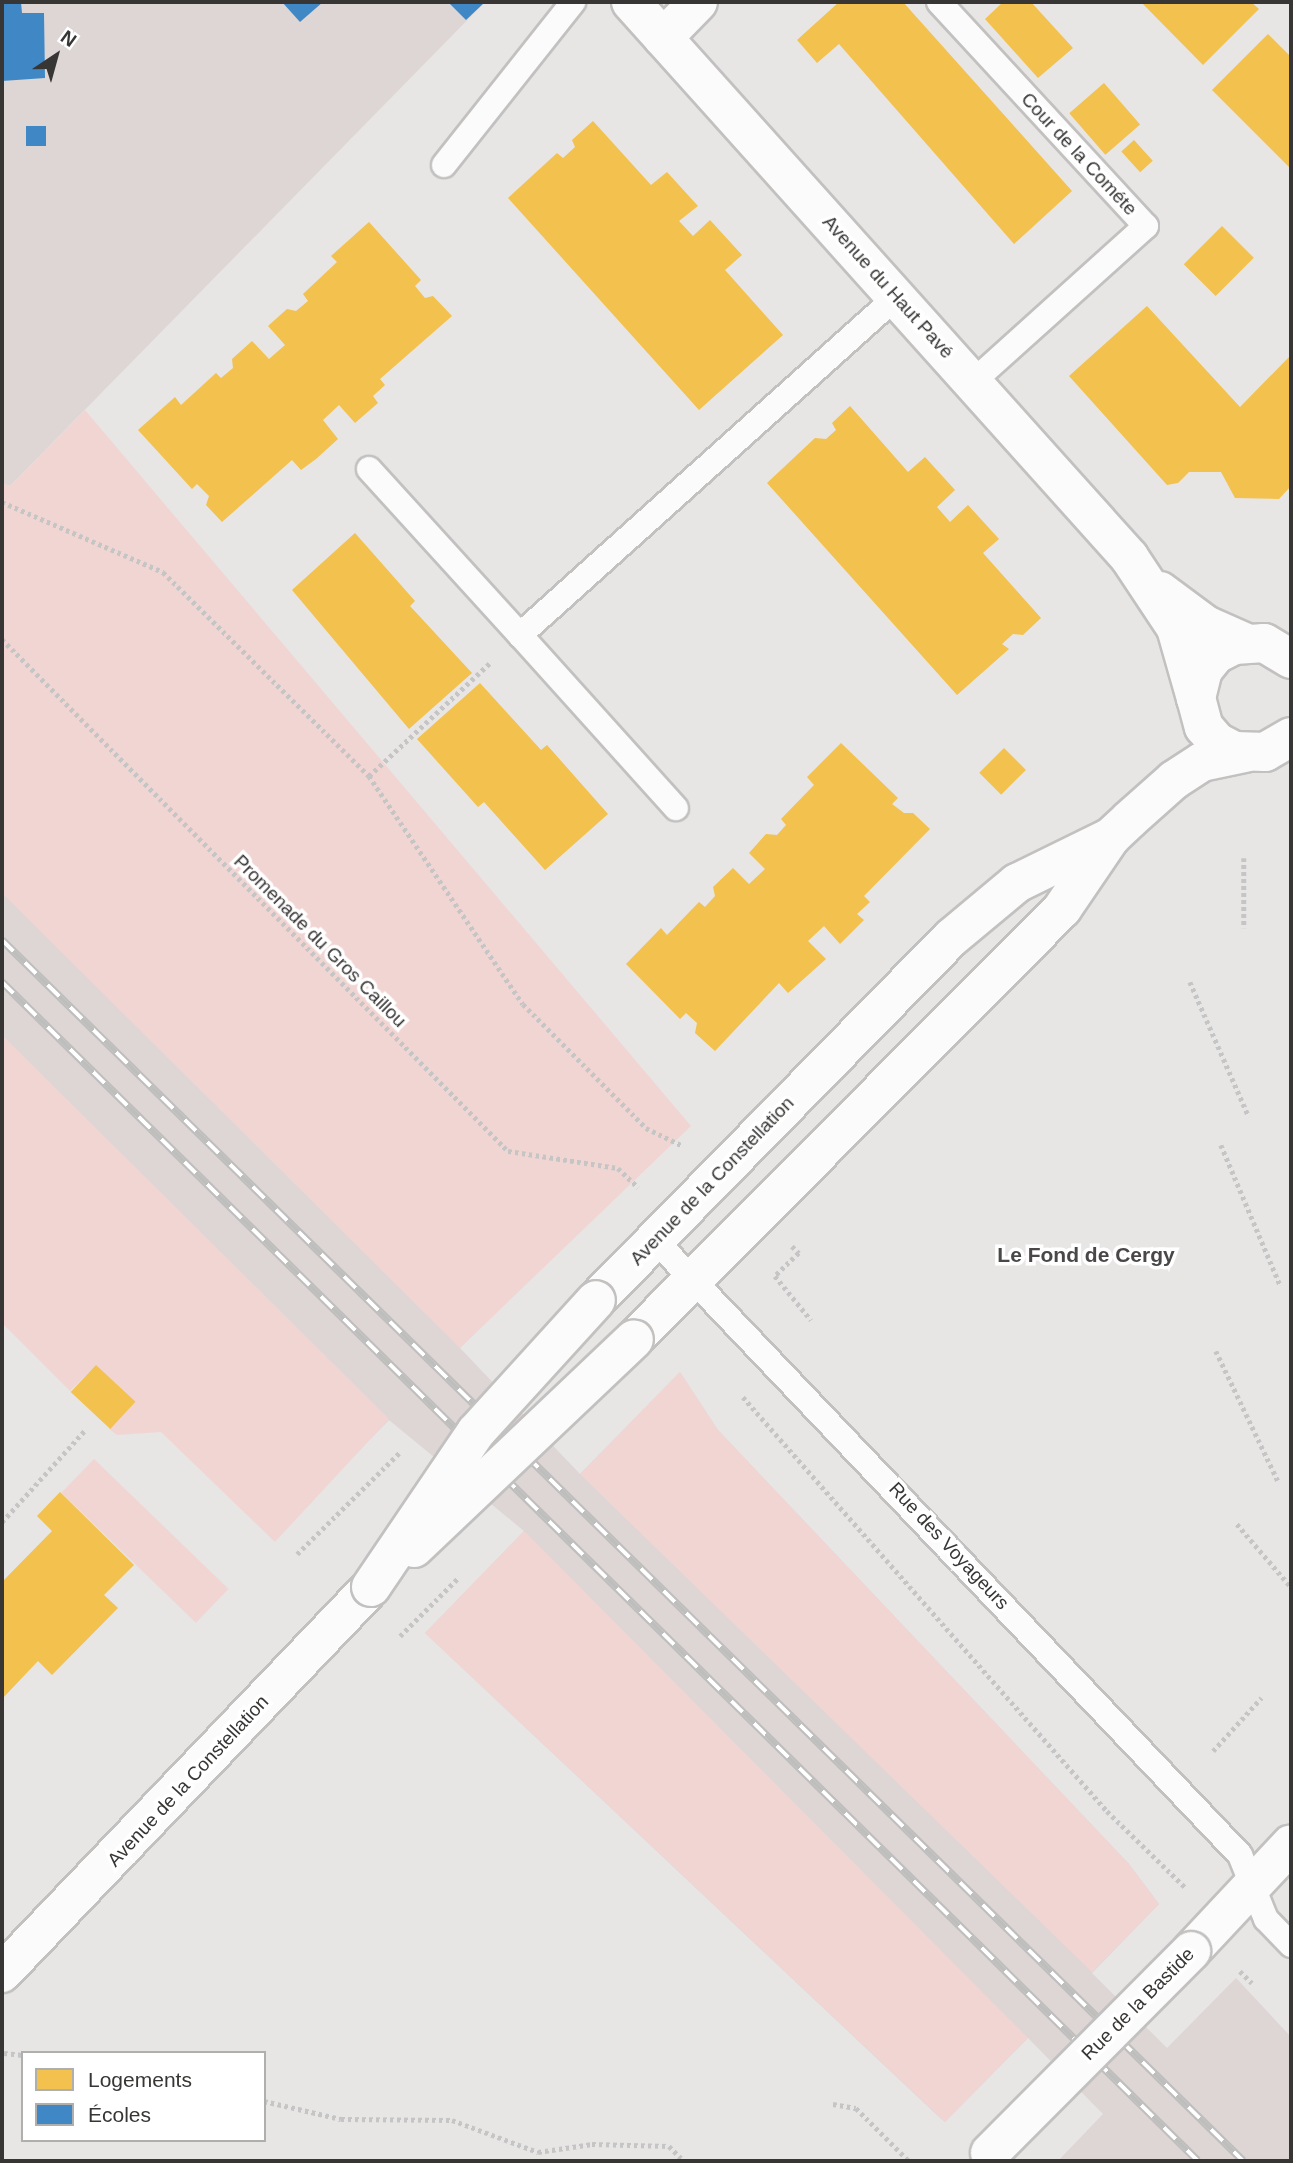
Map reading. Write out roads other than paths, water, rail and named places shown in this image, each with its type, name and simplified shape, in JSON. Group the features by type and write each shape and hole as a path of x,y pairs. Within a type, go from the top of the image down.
{"street":[{"name":"Avenue du Haut Pavé","path":"631,2 973,382 1142,575 1176,628 1196,703"},
{"path":"663,37 698,2"},
{"name":"Avenue du Haut Pavé","path":"1142,575 1194,617 1249,642"},
{"name":"Avenue de la Constellation","path":"1156,794 1184,750 1209,662 1249,642 1291,628"},
{"path":"1249,642 1273,646 1291,659"},
{"path":"1196,703 1217,742 1291,765"},
{"name":"Avenue de la Constellation","path":"2,1973 360,1598 533,1439 1062,909 1111,837 1156,794 1202,762 1274,749 1291,737"},
{"name":"Avenue de la Constellation","path":"360,1598 476,1432 596,1300 655,1240 962,929 1017,883 1057,860 1111,837"},
{"name":"Rue de la Bastide","path":"986,2157 1191,1951 1269,1867"}],"lane":[{"path":"444,165 573,2"},
{"name":"Cour de la Cométe","path":"939,2 1146,226 973,382"},
{"path":"520,635 896,297"},
{"path":"369,469 676,808"},
{"name":"Rue des Voyageurs","path":"655,1240 1269,1867 1266,1919 1291,1945"}],"railway":[{"path":"2,940 1243,2161"},
{"path":"2,982 1198,2161"}],"district":[{"name":"Le Fond de Cergy","path":"1086,1255"}]}
